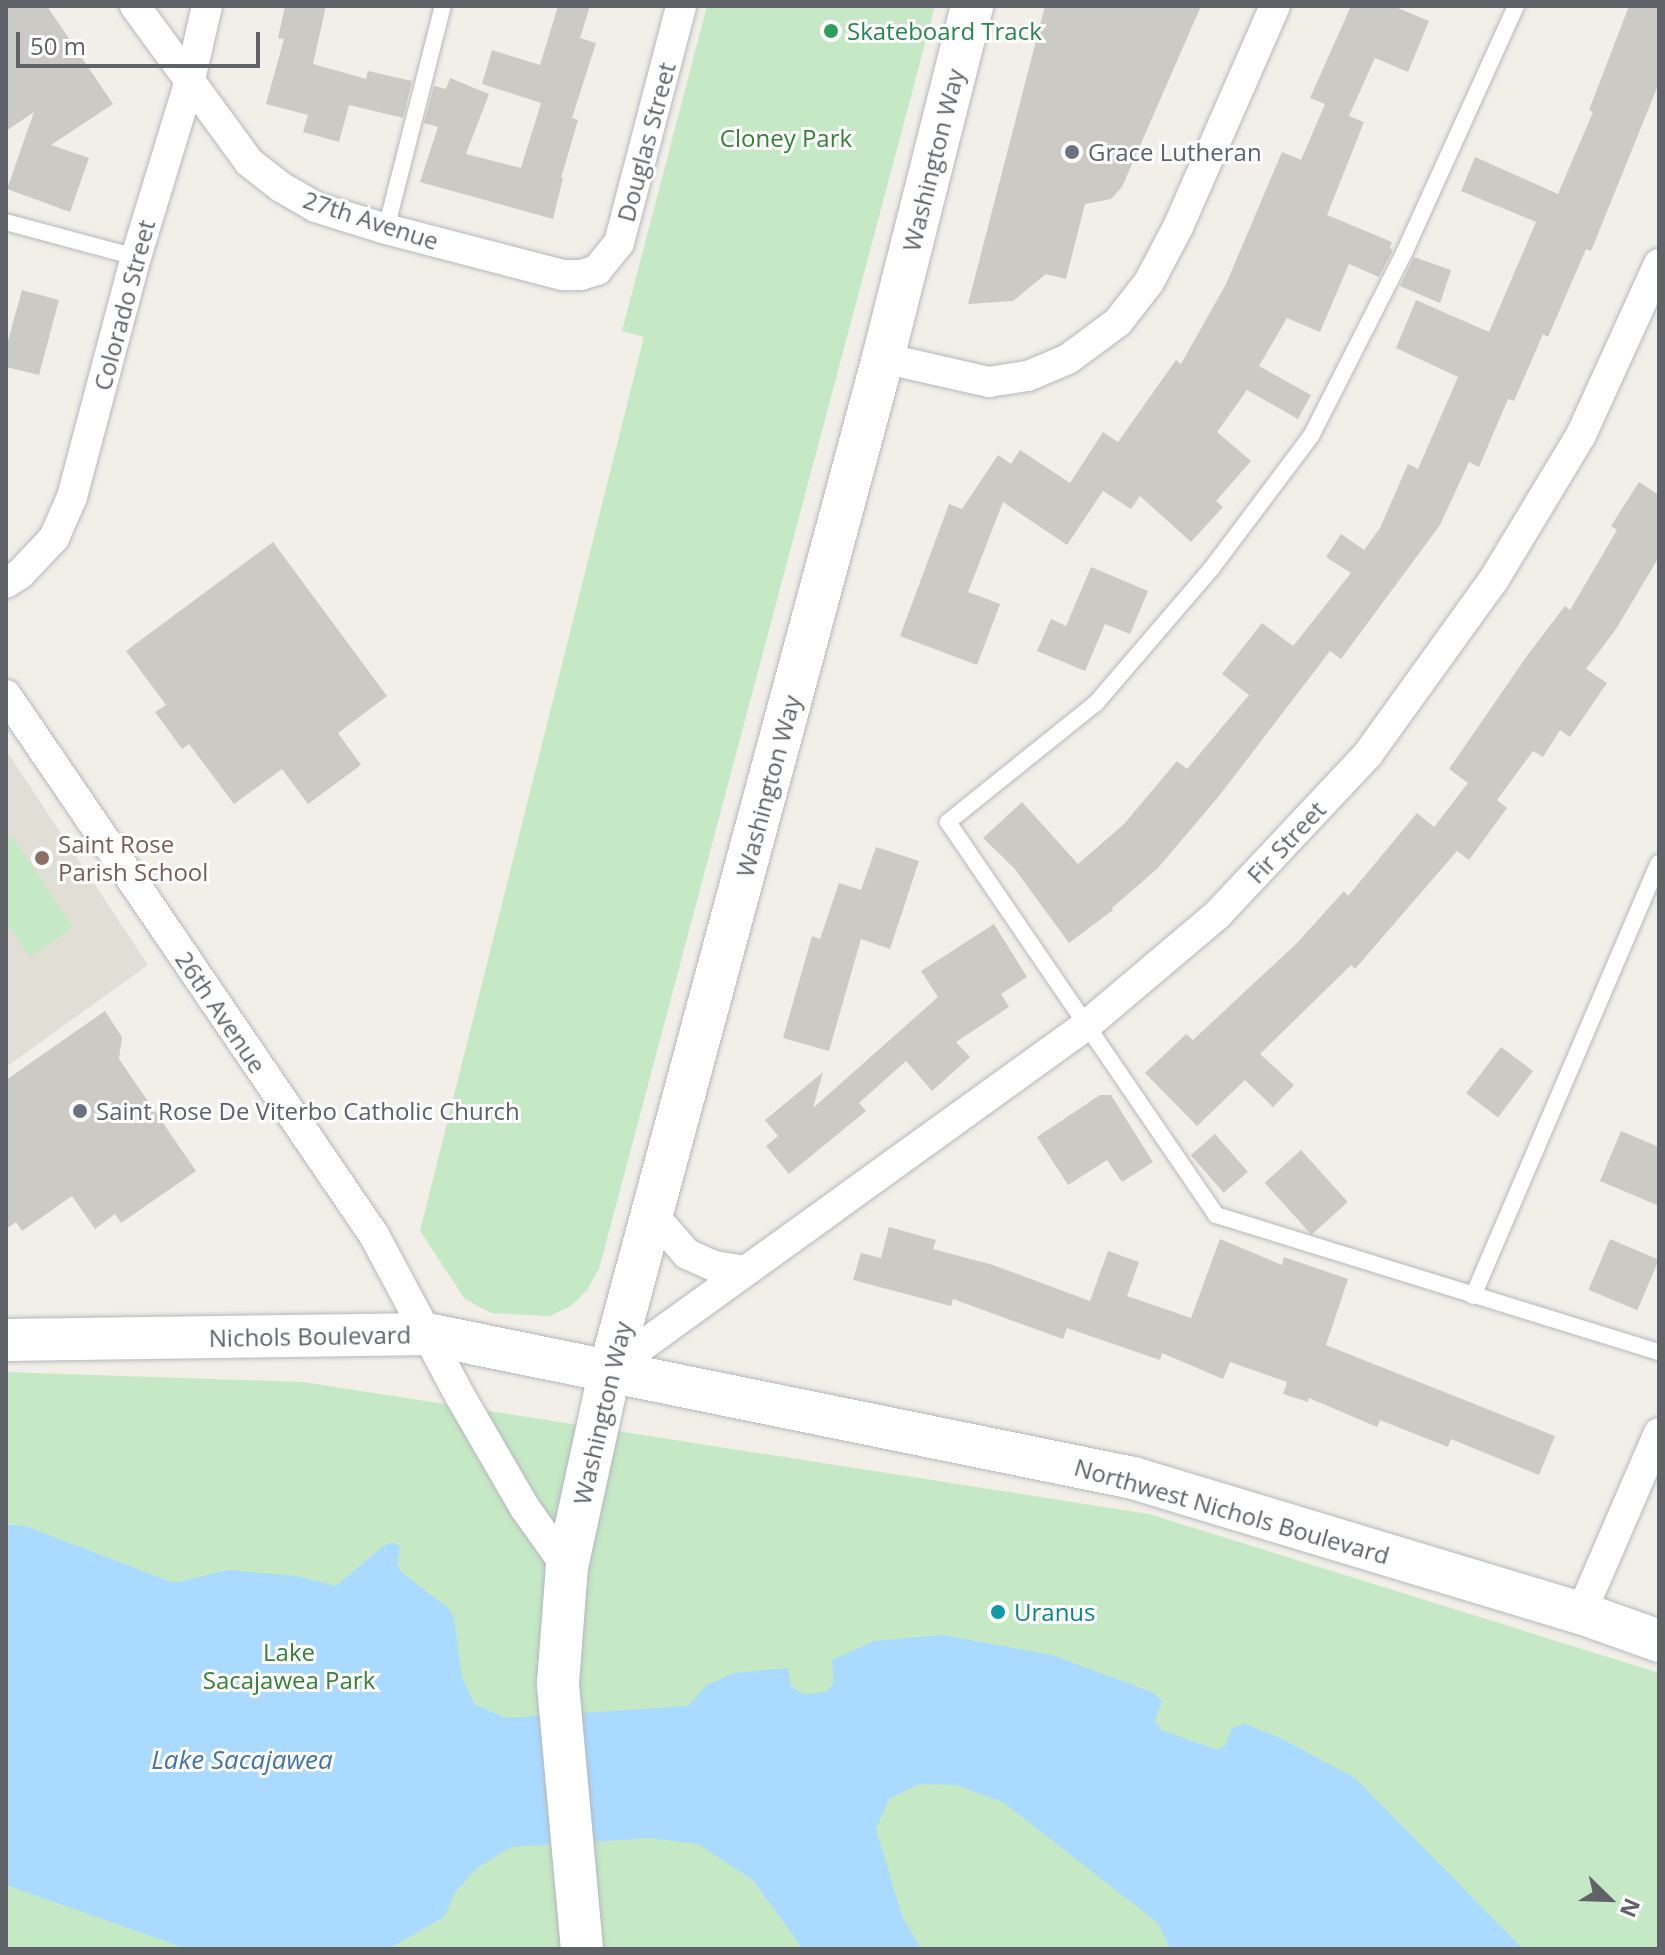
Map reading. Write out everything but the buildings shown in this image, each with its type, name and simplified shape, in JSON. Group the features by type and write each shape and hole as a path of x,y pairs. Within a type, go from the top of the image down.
{"main road":[{"name":"Washington Way","path":"580,1933 558,1683 567,1567 610,1369 883,358 972,6"},
{"name":"Nichols Boulevard","path":"6,1340 427,1334 610,1369"},
{"name":"Northwest Nichols Boulevard","path":"610,1369 1133,1478 1581,1613 1659,1641"}],"street":[{"name":"27th Avenue","path":"135,6 189,84 249,162 281,187 315,207 386,229 563,275 597,270"},
{"name":"Colorado Street","path":"6,583 20,574 54,538 72,497 136,257 189,84 207,6"},
{"name":"Douglas Street","path":"597,270 619,243 681,6"},
{"path":"883,358 989,382 1028,376 1068,359 1118,322 1149,282 1178,227 1275,6"},
{"name":"Fir Street","path":"610,1369 1088,1024 1217,915 1368,754 1493,581 1581,435 1659,264"},
{"name":"26th Avenue","path":"6,695 374,1235 427,1334"},
{"path":"652,1214 687,1254 714,1266 745,1271"},
{"path":"427,1334 525,1508 567,1567"},
{"path":"1581,1613 1659,1433"}],"lane":[{"path":"386,229 443,6"},
{"path":"1516,6 1404,253 1311,436 1211,569 1096,703 948,822 1216,1215 1659,1352"},
{"path":"6,222 136,257"},
{"path":"1473,1296 1659,863"}],"shaded area":[{"name":"Saint Rose Parish School","path":"6,750 148,965 6,1067"}],"green space":[{"name":"Cloney Park","path":"707,6 935,6 599,1269 587,1290 571,1306 549,1316 491,1313 465,1299 420,1231 644,337 622,331"},
{"path":"11,835 73,927 30,957 6,922 6,838"},
{"name":"Lake Sacajawea Park","path":"6,1372 303,1382 1149,1514 1659,1673 1659,1949 6,1949"}],"water":[{"name":"Lake Sacajawea","path":"6,1525 25,1526 174,1583 229,1570 295,1576 336,1586 386,1544 394,1543 400,1546 397,1563 401,1572 448,1608 454,1618 462,1678 475,1705 507,1718 688,1706 707,1685 734,1673 788,1668 791,1687 805,1695 828,1691 834,1682 832,1660 874,1641 942,1635 1052,1655 1154,1693 1162,1701 1155,1721 1161,1730 1217,1750 1225,1746 1232,1728 1245,1724 1280,1738 1355,1778 1523,1949 1171,1949 1158,1923 1003,1802 956,1785 919,1784 889,1799 876,1829 902,1916 921,1949 803,1949 753,1880 698,1844 651,1838 511,1847 477,1868 456,1891 444,1917 388,1949 188,1949 6,1885"}],"place":[{"name":"Skateboard Track","path":"831,31"},
{"name":"Grace Lutheran","path":"1072,152"},
{"name":"Saint Rose Parish School","path":"42,858"},
{"name":"Saint Rose De Viterbo Catholic Church","path":"80,1111"},
{"name":"Uranus","path":"998,1612"}]}
